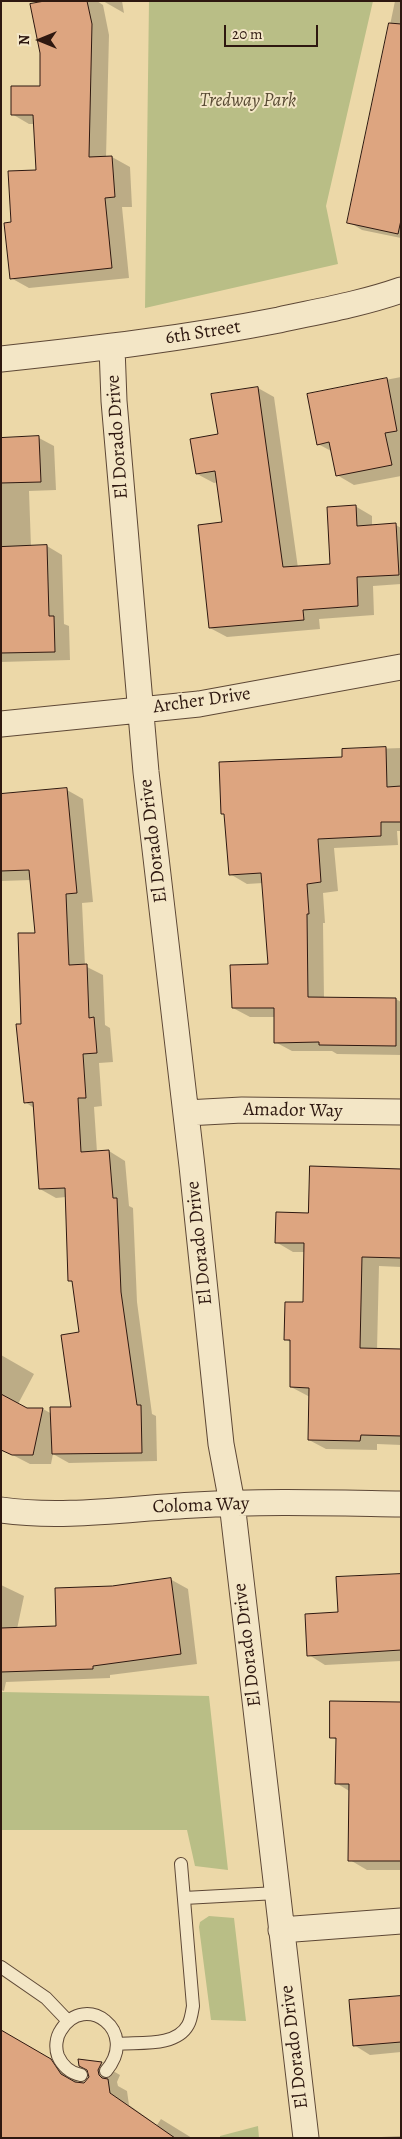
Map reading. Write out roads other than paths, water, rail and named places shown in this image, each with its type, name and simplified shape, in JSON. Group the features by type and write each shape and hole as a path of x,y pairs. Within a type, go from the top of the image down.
{"street":[{"name":"6th Street","path":"1,359 112,347 240,327 360,304 401,290"},
{"name":"El Dorado Drive","path":"112,347 114,401 140,710 221,1444 232,1503 306,2138"},
{"name":"Archer Drive","path":"1,724 199,704 401,667"},
{"name":"Amador Way","path":"186,1114 242,1110 401,1112"},
{"name":"Coloma Way","path":"1,1510 68,1513 232,1503 401,1504"},
{"path":"282,1930 401,1921"}],"lane":[{"path":"118,2044 166,2040 179,2036 189,2024 193,2006 181,1864"},
{"path":"184,1898 277,1893"},
{"path":"1,1968 46,1998 68,2021"},
{"path":"81,2075 68,2070 61,2062 57,2053 56,2042 59,2032 68,2021 83,2014 94,2015 104,2019 112,2026 118,2044 117,2054 106,2070"}],"park label":[{"name":"Tredway Park","path":"248,101"}]}
